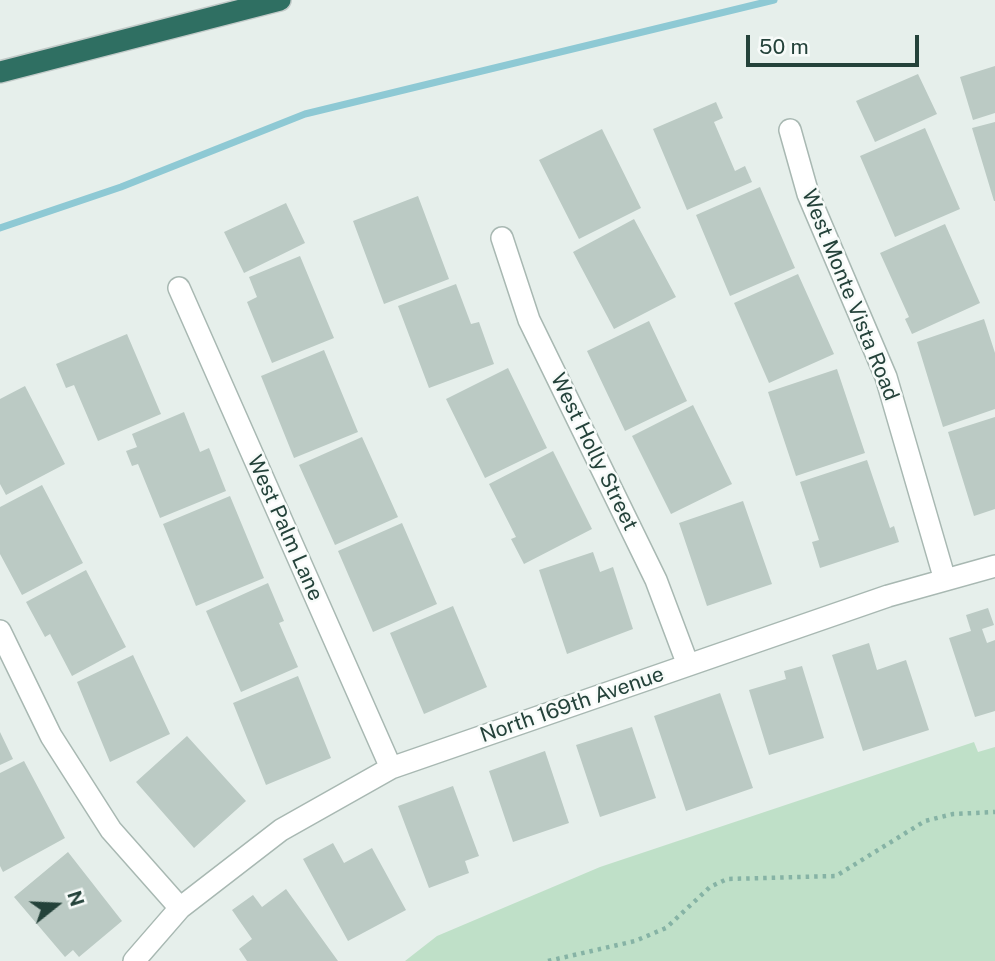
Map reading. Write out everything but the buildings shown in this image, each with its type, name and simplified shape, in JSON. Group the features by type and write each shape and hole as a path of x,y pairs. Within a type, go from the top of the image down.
{"highway":[{"path":"0,72 280,0"}],"street":[{"name":"West Monte Vista Road","path":"790,130 808,194 886,377 945,580"},
{"name":"West Holly Street","path":"502,238 530,320 656,580 688,665"},
{"name":"West Palm Lane","path":"179,288 391,768"},
{"name":"North 169th Avenue","path":"134,961 180,908 281,830 391,768 888,596 995,566"},
{"path":"0,631 51,736 111,830 180,908"}],"path":[{"path":"548,961 635,942 666,928 710,887 727,879 836,876 925,821 953,814 995,812"}],"green space":[{"path":"974,742 978,752 995,747 995,961 405,961 437,936 600,867"}],"waterway":[{"path":"0,228 121,187 305,114 774,0"}]}
